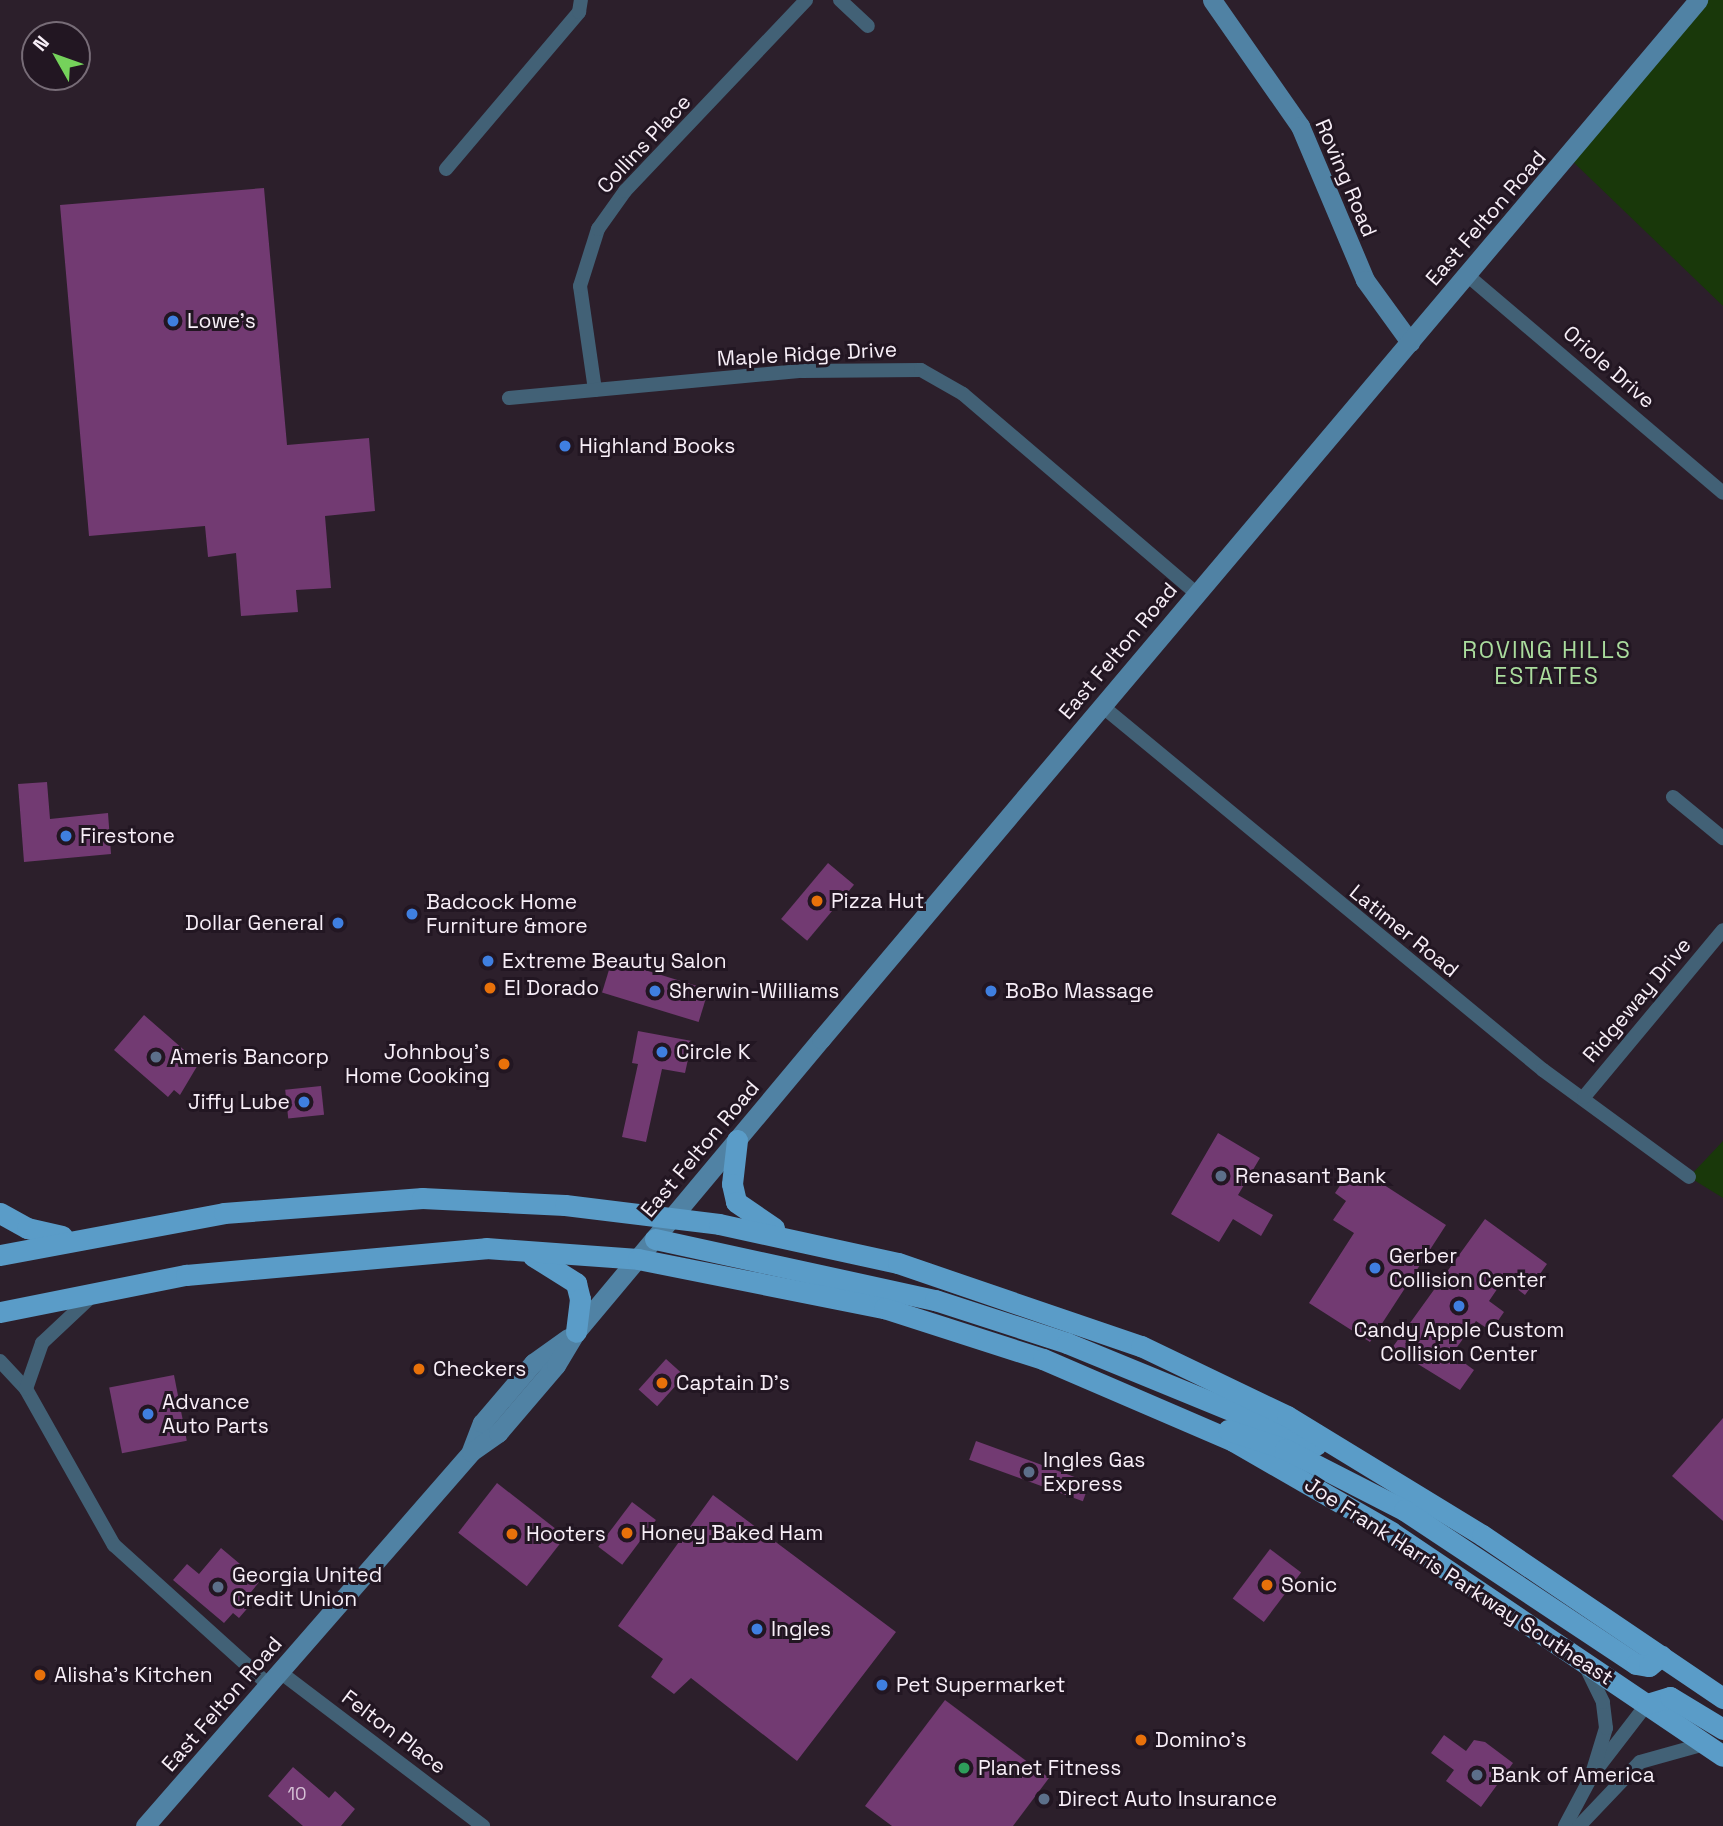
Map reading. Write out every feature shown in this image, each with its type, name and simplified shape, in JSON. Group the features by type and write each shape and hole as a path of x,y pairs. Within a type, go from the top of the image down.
{"main road":[{"path":"737,1140 732,1184 736,1202 791,1237"},
{"path":"0,1255 71,1238 237,1211 383,1200 488,1199 672,1218 791,1237 898,1263 1051,1311 1195,1370 1326,1439 1723,1698"},
{"path":"0,1213 27,1228 71,1238"},
{"path":"655,1239 935,1300 1067,1343 1315,1446 1326,1439"},
{"path":"522,1251 576,1283 580,1299 576,1332"},
{"name":"Joe Frank Harris Parkway Southeast","path":"0,1312 186,1275 384,1254 522,1251 638,1259 826,1294 935,1322 1054,1363 1208,1429 1337,1499 1723,1756"},
{"path":"1208,1429 1257,1437 1385,1499 1636,1664 1649,1666 1661,1656"},
{"path":"1647,1704 1670,1696 1723,1728"}],"street":[{"path":"446,169 579,12 581,0"},
{"name":"Collins Place","path":"594,390 580,286 598,229 625,191 806,0"},
{"path":"840,0 868,26"},
{"name":"Roving Road","path":"1212,0 1300,126 1365,280 1410,342"},
{"name":"East Felton Road","path":"145,1826 471,1452 482,1423 533,1363 576,1332 1698,0"},
{"name":"Oriole Drive","path":"1467,275 1723,493"},
{"name":"Maple Ridge Drive","path":"509,398 802,371 921,370 963,394 1196,593"},
{"name":"Latimer Road","path":"1102,706 1351,916 1689,1177"},
{"path":"1673,797 1723,838"},
{"name":"Ridgeway Drive","path":"1584,1097 1723,930"},
{"path":"26,1389 42,1343 58,1323 102,1290"},
{"name":"Felton Place","path":"0,1362 26,1389 114,1545 275,1678 483,1826"},
{"path":"1565,1826 1591,1777 1604,1744 1605,1713 1581,1660"},
{"path":"1591,1777 1647,1704"},
{"path":"1579,1826 1640,1762 1705,1744"}],"green space":[{"path":"1698,0 1723,0 1723,306 1568,157"},
{"path":"1723,1141 1723,1198 1689,1177"}],"building":[{"name":"Lowe's","path":"264,188 287,445 369,438 375,511 325,516 331,588 296,590 298,612 241,616 236,553 208,557 205,526 89,536 60,205"},
{"name":"Firestone","path":"47,782 50,819 108,813 111,854 24,862 18,784"},
{"name":"Pizza Hut","path":"828,863 854,885 807,941 781,919"},
{"name":"Sherwin-Williams","path":"612,960 709,990 699,1022 602,993"},
{"name":"Ameris Bancorp","path":"144,1015 199,1063 180,1095 174,1090 168,1097 114,1050"},
{"path":"638,1031 692,1041 685,1073 662,1069 646,1142 622,1137 638,1064 632,1063"},
{"name":"Jiffy Lube","path":"321,1086 324,1115 288,1119 285,1090"},
{"name":"Renasant Bank","path":"1218,1133 1260,1158 1238,1195 1273,1215 1261,1236 1233,1219 1219,1242 1171,1214"},
{"name":"Gerber Collision Center","path":"1364,1172 1446,1225 1370,1342 1309,1303 1354,1233 1333,1220 1346,1201 1335,1193 1345,1178 1355,1185"},
{"name":"Candy Apple Custom Collision Center","path":"1485,1219 1547,1264 1525,1295 1504,1279 1489,1301 1504,1312 1491,1331 1476,1321 1452,1354 1474,1370 1460,1390 1392,1348"},
{"name":"Captain D's","path":"666,1359 685,1376 657,1406 639,1389"},
{"name":"Advance Auto Parts","path":"174,1375 187,1441 122,1453 109,1388"},
{"path":"1723,1418 1723,1521 1672,1476"},
{"name":"Ingles Gas Express","path":"976,1441 1090,1482 1083,1501 969,1460"},
{"name":"Hooters","path":"497,1483 566,1537 527,1586 458,1533"},
{"name":"Ingles","path":"713,1495 896,1632 797,1761 691,1678 674,1694 651,1677 663,1659 618,1626"},
{"name":"Honey Baked Ham","path":"632,1502 656,1520 622,1565 598,1547"},
{"name":"Georgia United Credit Union","path":"221,1548 260,1581 251,1592 257,1597 239,1618 233,1613 224,1623 173,1580 187,1564 199,1574"},
{"name":"Sonic","path":"1270,1549 1301,1572 1264,1622 1233,1599"},
{"name":"Planet Fitness","path":"945,1700 1049,1778 1013,1826 892,1826 865,1806"},
{"name":"Bank of America","path":"1444,1735 1466,1751 1474,1740 1485,1742 1513,1763 1481,1807 1446,1781 1454,1770 1431,1753"},
{"path":"293,1767 329,1798 335,1791 355,1809 341,1826 303,1826 268,1796"}],"place":[{"name":"Lowe's","path":"173,321"},
{"name":"Highland Books","path":"565,446"},
{"name":"Firestone","path":"66,836"},
{"name":"Pizza Hut","path":"817,901"},
{"name":"Badcock Home Furniture &more","path":"412,914"},
{"name":"Dollar General","path":"338,923"},
{"name":"Extreme Beauty Salon","path":"488,961"},
{"name":"El Dorado","path":"490,988"},
{"name":"Sherwin-Williams","path":"655,991"},
{"name":"BoBo Massage","path":"991,991"},
{"name":"Circle K","path":"662,1052"},
{"name":"Ameris Bancorp","path":"156,1057"},
{"name":"Johnboy’s Home Cooking","path":"504,1064"},
{"name":"Jiffy Lube","path":"304,1102"},
{"name":"Renasant Bank","path":"1221,1176"},
{"name":"Gerber Collision Center","path":"1375,1268"},
{"name":"Candy Apple Custom Collision Center","path":"1459,1306"},
{"name":"Checkers","path":"419,1369"},
{"name":"Captain D's","path":"662,1383"},
{"name":"Advance Auto Parts","path":"148,1414"},
{"name":"Ingles Gas Express","path":"1029,1472"},
{"name":"Honey Baked Ham","path":"627,1533"},
{"name":"Hooters","path":"512,1534"},
{"name":"Sonic","path":"1267,1585"},
{"name":"Georgia United Credit Union","path":"218,1587"},
{"name":"Ingles","path":"757,1629"},
{"name":"Alisha's Kitchen","path":"40,1675"},
{"name":"Pet Supermarket","path":"882,1685"},
{"name":"Domino's","path":"1141,1740"},
{"name":"Planet Fitness","path":"964,1768"},
{"name":"Bank of America","path":"1477,1775"},
{"name":"Direct Auto Insurance","path":"1044,1799"}],"district":[{"name":"ROVING HILLS ESTATES","path":"1547,663"}]}
